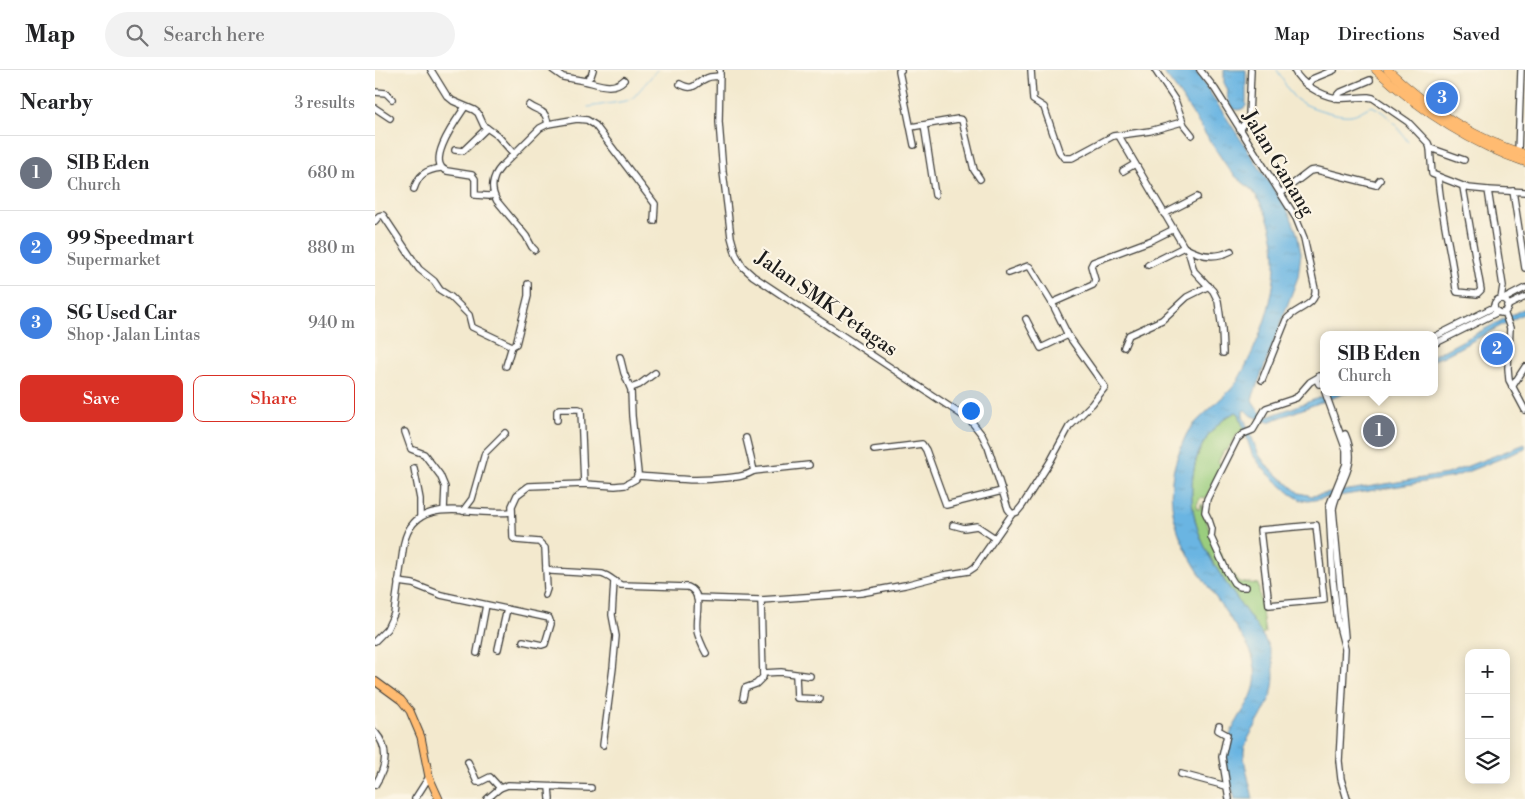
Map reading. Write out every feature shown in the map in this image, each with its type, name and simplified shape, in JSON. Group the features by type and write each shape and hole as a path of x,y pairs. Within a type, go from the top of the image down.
{"highway":[{"path":"1376,70 1433,117 1471,139 1522,153"},
{"path":"1388,70 1421,98 1449,118 1525,162"}],"main road":[{"path":"375,681 397,696 410,711 421,738 429,777 439,799"}],"street":[{"path":"431,70 447,96 478,113 481,122 497,135 514,154"},
{"path":"553,70 563,77 611,87 617,86 623,80"},
{"path":"585,81 591,76 593,70"},
{"path":"900,70 914,145"},
{"path":"1031,70 1033,100 1044,107 1059,151 1064,158 1072,158 1106,139 1182,122"},
{"path":"1155,70 1175,100 1186,130 1192,135"},
{"name":"Jalan Ganang","path":"1200,70 1215,89 1281,193 1300,228 1316,293 1311,302 1293,312 1286,320 1262,380"},
{"path":"1240,130 1249,116 1251,70"},
{"path":"1294,70 1299,80 1335,98 1373,98 1408,122 1428,143 1431,172 1438,176 1463,187 1525,192"},
{"path":"1307,85 1312,79 1334,70"},
{"path":"1521,70 1522,153"},
{"path":"679,84 693,88 709,77 720,73"},
{"name":"Jalan SMK Petagas","path":"720,73 719,122 723,172 731,237 736,256 743,267 761,281 971,421 985,440 1008,509 1012,514"},
{"path":"1335,98 1339,94 1370,80"},
{"path":"375,92 386,93 392,99"},
{"path":"529,105 543,111 548,124"},
{"path":"441,168 439,162 441,148 465,106"},
{"path":"375,108 390,118"},
{"path":"535,250 526,236 499,205 493,195 493,182 496,174 514,154 540,128 548,124 585,119 595,125 655,204 654,221"},
{"path":"911,127 958,119 962,120 974,170 980,179"},
{"path":"924,125 935,195"},
{"path":"455,150 463,151 487,128"},
{"path":"1119,136 1172,230 1186,249 1194,271 1216,295 1220,307 1223,353"},
{"path":"1430,148 1464,160"},
{"path":"1123,171 1135,164"},
{"path":"415,189 419,177 424,172 441,168 447,171 472,175 475,179 475,195 493,195"},
{"path":"1281,193 1310,171 1317,170 1376,185 1381,180"},
{"path":"1438,176 1441,205 1456,289 1457,292 1477,294 1481,290 1463,187"},
{"path":"1488,190 1503,286 1502,311"},
{"path":"1513,191 1525,268"},
{"path":"1164,214 1197,197"},
{"path":"375,221 379,216 383,215 419,269 434,281 440,290 465,310 471,319 472,327 512,346"},
{"path":"1052,302 1093,285 1095,280 1091,266 1093,262 1152,240 1172,230"},
{"path":"1148,265 1186,249 1214,257 1231,251"},
{"path":"697,598 761,600 871,592 969,571 975,566 1012,514 1019,509 1050,462 1069,428 1105,387 1068,335 1052,302 1030,267 1028,266 1009,273"},
{"path":"506,366 512,346 516,344 518,337 528,296 528,284"},
{"path":"1124,347 1129,335 1162,320 1187,297 1209,286"},
{"path":"1525,288 1495,301 1509,324 1508,368 1512,387 1525,410"},
{"path":"1438,342 1502,311 1525,297"},
{"path":"1438,335 1502,311"},
{"path":"1026,319 1041,348 1068,335"},
{"path":"545,595 545,548 539,542 516,540 513,538 511,512 517,495 529,486 625,485 633,481 637,476 631,388 624,373 620,357"},
{"path":"1512,387 1525,367"},
{"path":"631,388 639,385 655,373"},
{"path":"1246,588 1234,583 1211,537 1212,529 1204,508 1207,499 1227,455 1237,439 1251,431 1266,408 1297,398 1306,388 1320,386"},
{"path":"1327,396 1347,450 1346,464 1338,488 1329,506 1337,580 1346,638 1339,761 1341,780 1347,799"},
{"path":"557,420 558,409 581,410 584,484"},
{"path":"405,432 411,449 424,454 443,480 444,510"},
{"path":"463,511 471,499 485,453 505,433"},
{"path":"746,438 754,471"},
{"path":"874,450 922,444 926,450 946,506 1002,491"},
{"path":"637,476 697,481 747,476 754,471 809,465"},
{"path":"414,468 420,517"},
{"path":"375,641 387,630 394,614 407,532 413,522 435,511 444,510 498,514 511,512"},
{"path":"953,525 964,528 977,526 995,538"},
{"path":"1316,525 1322,582 1323,600 1269,605 1260,530 1316,525"},
{"path":"546,568 551,571 602,574 609,576 613,581 621,585 688,587 693,589 697,598 697,631 706,653"},
{"path":"1321,572 1336,571"},
{"path":"1322,582 1337,580"},
{"path":"603,745 616,636 612,616 613,581"},
{"path":"398,582 413,584 441,595 549,618 551,624 545,644 523,641"},
{"path":"743,698 745,688 763,677 761,600"},
{"path":"477,653 486,605"},
{"path":"498,649 507,609"},
{"path":"763,673 781,672 810,676"},
{"path":"796,675 797,698 820,699"},
{"path":"1219,726 1219,730 1227,735 1222,757 1229,799"},
{"path":"375,732 385,753 383,769 375,785"},
{"path":"468,762 477,782 491,777 501,788"},
{"path":"1181,774 1226,786"},
{"path":"415,799 429,777"},
{"path":"487,799 508,785 591,788"},
{"path":"549,787 551,799"}],"green space":[{"path":"1236,412 1239,414 1244,430 1237,435 1226,451 1224,450 1218,462 1222,465 1206,498 1201,497 1197,504 1197,509 1200,509 1202,504 1216,545 1233,575 1239,582 1258,584 1265,633 1261,634 1209,556 1200,535 1194,513 1192,490 1197,457 1205,441 1216,427"}],"water":[{"path":"1161,70 1195,70 1290,215 1297,233 1301,253 1298,277 1252,399 1254,405 1267,417 1324,396 1337,396 1268,422 1250,415 1245,410 1243,411 1243,416 1259,455 1268,467 1299,493 1312,496 1447,474 1525,444 1525,449 1454,477 1308,501 1301,500 1291,494 1264,470 1252,454 1239,414 1236,412 1229,416 1210,433 1197,456 1195,464 1192,487 1197,527 1213,563 1264,638 1270,650 1273,663 1274,681 1270,696 1264,711 1248,738 1244,751 1253,799 1235,799 1224,760 1225,750 1232,731 1253,692 1255,669 1252,655 1247,644 1189,555 1180,536 1174,516 1171,495 1174,468 1179,451 1189,430 1236,383 1259,337 1267,314 1272,290 1275,266 1274,243 1268,220 1256,195 1229,169 1177,90"},
{"path":"1224,70 1246,70 1246,106 1242,109 1235,109 1229,103 1228,90 1224,83"},
{"path":"1525,308 1525,313 1438,358 1438,353"}],"waterway":[{"path":"588,107 626,101 633,98 657,70"},
{"path":"1277,70 1291,93 1301,102 1323,111 1346,115 1357,113 1372,106 1388,117 1408,142"}],"place":[{"name":"SG Used Car","path":"1442,98"},
{"name":"99 Speedmart","path":"1497,349"},
{"name":"SIB Eden","path":"1379,431"}]}
